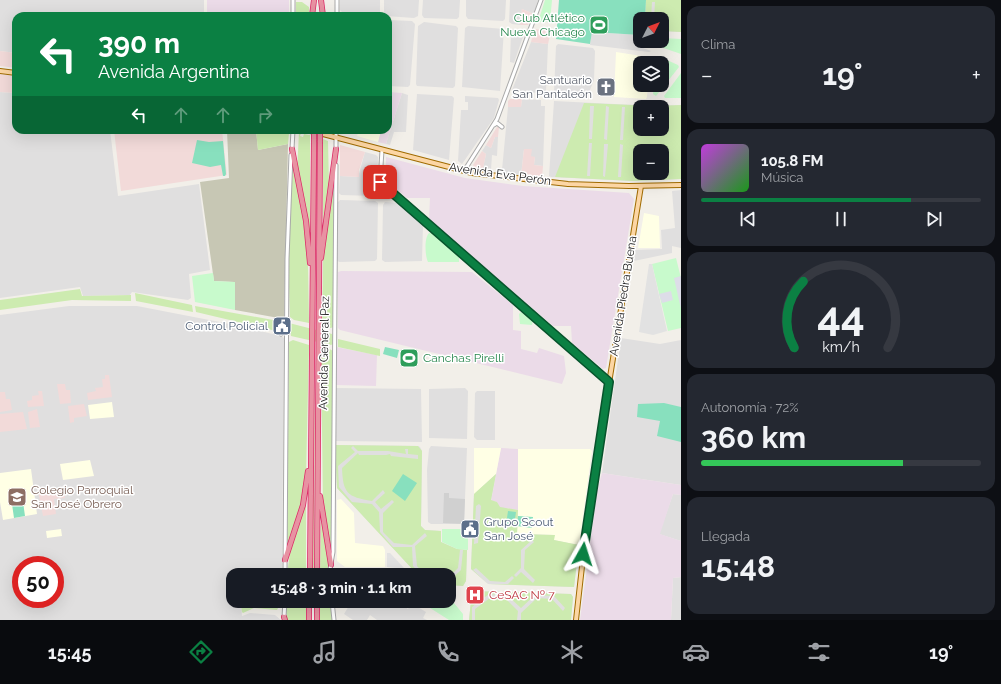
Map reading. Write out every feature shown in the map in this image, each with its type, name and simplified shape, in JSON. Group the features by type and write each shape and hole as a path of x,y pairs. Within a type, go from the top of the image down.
{"highway":[{"path":"313,12 314,0"},
{"path":"321,0 322,12"},
{"name":"Avenida General Paz","path":"310,568 314,139 312,134"},
{"name":"Avenida General Paz","path":"317,568 318,278 320,141 322,134"},
{"path":"318,278 336,148"},
{"path":"292,149 306,221 312,295"},
{"path":"285,560 304,505 311,456"},
{"path":"318,470 322,517 331,557 331,565"},
{"path":"309,620 310,608"},
{"path":"316,620 317,608"}],"main road":[{"path":"0,71 12,72"},
{"name":"Avenida Eva Perón","path":"328,134 382,150 464,171 568,184 641,186 681,185"},
{"name":"Avenida Piedra Buena","path":"576,620 586,531 641,186"}],"street":[{"path":"293,0 293,12"},
{"path":"337,0 337,12"},
{"path":"464,171 494,125 541,0"},
{"path":"494,125 497,123 502,127"},
{"path":"285,568 287,259 293,134"},
{"name":"Avenida General Paz","path":"330,568 333,552 336,137"},
{"path":"382,150 380,182 609,382"},
{"path":"281,334 287,329"},
{"path":"285,608 285,619"},
{"path":"333,608 334,620"}],"shaded area":[{"path":"0,0 204,0 204,12 12,12 12,52 0,51"},
{"path":"207,0 289,0 289,12 207,12"},
{"path":"340,0 380,0 380,12 342,12 340,10"},
{"path":"384,0 419,0 418,16 414,18 392,16 392,12 384,12"},
{"path":"423,0 460,0 459,17 457,19 424,18 422,15"},
{"path":"466,0 506,0 505,19 503,21 468,19 466,16"},
{"path":"510,0 538,0 534,14 522,9 520,25 509,22"},
{"path":"646,0 681,0 681,32 669,31 669,12 645,12"},
{"path":"522,9 534,14 528,25 520,25"},
{"path":"392,20 412,21 415,24 410,85 408,87 392,86"},
{"path":"424,22 456,26 458,28 455,86 453,88 417,86 416,84 418,26"},
{"path":"468,26 504,29 500,91 462,87 465,28"},
{"path":"513,29 525,31 514,63 510,62 511,31"},
{"path":"534,29 551,31 548,44 531,42"},
{"path":"592,32 633,35 633,48 643,48 651,51 649,52 590,45"},
{"path":"531,42 548,44 546,91 544,93 513,92 512,90"},
{"path":"558,44 593,48 595,51 594,80 587,97 556,94 554,92 556,46"},
{"path":"0,51 12,52 12,68 0,66"},
{"path":"616,52 642,56 633,56 633,92 647,92 646,99 614,97"},
{"path":"0,74 12,76 12,93 0,92"},
{"path":"0,92 12,93 12,134 110,134 118,196 199,184 210,270 189,274 191,298 188,300 132,292 130,295 83,296 80,287 0,298"},
{"path":"392,92 402,93 392,125"},
{"path":"402,93 408,95 406,132 394,132 390,145 386,144 389,134 392,134 392,125"},
{"path":"417,94 452,96 454,98 449,160 413,150"},
{"path":"465,96 498,98 499,100 494,118 462,164 458,161 461,110 468,110 468,102 465,102"},
{"path":"510,99 522,99 521,107 508,107 508,101"},
{"path":"522,99 541,100 541,106 545,106 543,166 534,165 535,157 531,157 524,149 521,176 505,174 502,170 508,107 521,107"},
{"path":"554,101 633,105 633,136 669,136 669,105 681,105 681,179 669,180 669,144 633,144 633,180 657,180 633,181 549,176"},
{"path":"497,127 499,127 498,137 495,137 491,148 486,145"},
{"path":"114,134 222,134 227,175 121,191"},
{"path":"227,134 256,134 258,150 288,144 284,319 235,310 234,282 214,281 200,182 229,178"},
{"path":"358,134 380,134 378,142 357,136"},
{"path":"380,134 389,134 386,144 378,142"},
{"path":"495,137 498,137 497,156 492,155 491,170 483,168 486,154 482,151 486,145 491,148"},
{"path":"340,145 365,152 359,170 359,177 340,176"},
{"path":"524,149 532,149 531,156 535,157 534,165 543,166 542,178 521,176"},
{"path":"482,151 486,154 483,168 474,167 473,165"},
{"path":"365,152 378,157 377,195 341,195 339,193 340,176 358,177"},
{"path":"386,157 465,178 523,186 629,193 634,199 606,368 603,369 572,343 571,326 553,326 429,219 430,198 407,198 386,180"},
{"path":"681,190 681,248 672,246 672,253 634,261 635,250 662,249 661,230 675,228 672,191"},
{"path":"340,200 375,201 378,203 377,259 375,261 339,262 337,260 337,203"},
{"path":"385,202 398,203 423,224 422,261 385,262 382,260 383,205"},
{"path":"644,213 659,216 660,248 638,248"},
{"path":"649,264 652,264 667,331 653,335 639,332"},
{"path":"338,272 472,272 513,305 513,330 521,331 521,349 537,353 539,348 564,356 566,373 562,384 340,330 338,328"},
{"path":"681,276 681,309 674,278"},
{"path":"671,291 673,300 662,303 659,294"},
{"path":"69,306 137,306 235,325 284,338 282,568 226,568 226,608 241,608 242,616 250,613 275,615 281,620 0,620 0,315"},
{"path":"621,338 660,344 681,340 681,485 602,473"},
{"path":"336,347 377,355 376,386 336,385 334,383"},
{"path":"105,375 109,375 112,397 88,400 87,393 96,391 95,388 103,387 102,379 105,379"},
{"path":"57,384 65,384 66,390 70,390 71,403 60,404"},
{"path":"335,388 421,389 422,442 334,441"},
{"path":"465,388 468,391 467,439 429,438 429,389"},
{"path":"38,391 42,391 44,406 28,407 27,401 32,400 32,396 39,395"},
{"path":"477,391 495,391 495,440 477,440 474,437 475,393"},
{"path":"0,392 5,392 6,399 10,399 12,410 0,412"},
{"path":"112,402 114,417 90,419 88,405"},
{"path":"84,404 87,416 74,418 74,422 70,423 68,406"},
{"path":"37,409 40,427 30,428 28,412"},
{"path":"23,412 27,429 0,432 0,414"},
{"path":"335,445 420,447 422,451 421,526 425,530 441,531 441,542 457,549 467,550 466,581 463,586 456,586 456,568 411,568 337,488"},
{"path":"431,446 467,448 464,524 431,524 428,522 427,470 429,449"},
{"path":"474,448 501,448 496,474 474,494"},
{"path":"501,448 518,449 518,510 499,507 497,502 491,501"},
{"path":"518,449 590,449 592,451 579,545 554,540 554,535 517,534"},
{"path":"90,460 94,476 63,480 60,464"},
{"name":"Colegio Parroquial San José Obrero","path":"31,469 37,514 3,520 0,502 0,473"},
{"path":"602,473 681,485 681,495 673,494 660,534 681,541 681,577 673,578 671,620 580,620 597,491"},
{"path":"496,474 491,500 555,535 554,540 579,545 574,587 488,584 471,569 474,494"},
{"path":"67,487 68,490 64,491 65,498 54,499 56,514 43,516 38,491"},
{"path":"444,493 449,493 449,498 465,499 464,524 443,523"},
{"path":"673,494 681,495 681,541 659,534"},
{"path":"341,499 354,513 355,543 383,546 385,550 385,567 345,567 337,561 337,500"},
{"path":"61,529 62,536 47,538 46,531"},
{"path":"387,553 390,553 404,568 396,568 387,567"},
{"path":"681,577 681,620 671,620 673,578"},
{"path":"472,591 571,594 573,597 571,620 469,620"},
{"path":"348,608 419,608 426,612 423,618 427,620 377,620 370,615 367,620 353,620 344,614"}],"green space":[{"path":"545,0 552,0 550,22 538,22"},
{"name":"Club Atlético Nueva Chicago","path":"559,0 646,0 645,12 633,12 633,35 592,32 590,44 556,39"},
{"path":"646,0 681,0 681,32 669,31 669,12 654,12 655,2 652,2 651,12 645,12"},
{"path":"296,2 302,2 309,7 309,12 296,12"},
{"path":"669,38 681,39 681,54 664,48 669,48"},
{"path":"669,61 678,65 679,67 669,80"},
{"path":"681,73 681,98 665,98 664,96 667,92 669,92 669,89"},
{"path":"653,92 659,92 656,96 653,94"},
{"path":"584,103 633,105 633,136 669,136 669,105 681,105 681,179 669,180 669,144 633,144 633,180 657,180 633,181 555,177","holes":["590,106 594,106 592,139 589,139","606,106 609,107 607,140 604,139","622,107 625,107 623,140 620,140","589,143 592,143 590,176 587,176","604,144 608,144 605,177 603,176","620,144 623,145 621,177 618,177"]},
{"path":"256,134 289,134 288,144 258,150"},
{"path":"299,134 303,137 304,134 310,135 310,234 297,171"},
{"path":"323,139 328,141 329,186 323,231"},
{"path":"197,140 209,142 223,141 225,176 223,176 221,165 210,167 192,163"},
{"path":"293,164 304,215 308,260 309,323 294,320 290,317 288,257"},
{"path":"334,171 333,327 331,328 322,326 323,261"},
{"path":"429,233 433,233 459,256 459,262 428,262 426,256 426,239"},
{"path":"676,258 681,278 681,328 668,331 652,264"},
{"path":"213,273 214,281 235,282 235,310 195,302 192,276"},
{"path":"80,289 82,296 131,295 131,301 72,300 0,310 0,300"},
{"path":"135,293 192,305 193,312 136,301"},
{"path":"195,306 284,322 284,330 280,332 196,312"},
{"path":"521,312 533,320 532,325 520,324 519,314"},
{"path":"289,323 332,334 333,344 331,345 291,336"},
{"path":"338,339 380,349 380,356 338,347"},
{"path":"293,340 309,345 306,476 301,507 287,545 289,342"},
{"path":"385,347 399,350 397,358 383,354"},
{"path":"321,348 328,348 333,351 331,548 323,509"},
{"name":"Canchas Pirelli","path":"403,352 418,355 416,364 401,361"},
{"path":"315,358 314,568 312,568"},
{"path":"664,403 681,407 681,442 657,436 660,421 637,417 638,404"},
{"path":"335,445 418,446 422,451 421,526 425,530 441,531 441,542 457,549 467,550 466,581 463,586 456,586 456,575 461,570 463,550 460,550 458,568 456,570 456,568 419,568 417,566 415,546 427,536 425,533 412,545 394,543 383,532 383,513 394,502 392,500 381,509 375,502 385,493 383,490 372,501 357,498 345,488 342,468 358,453 359,455 390,454 391,456 418,459 418,455 408,454 408,449 405,449 406,454 388,451 358,451 353,446 351,448 355,452 338,466 339,487 352,502 372,504 379,512 380,532 393,547 412,547 413,566 415,568 411,568 337,488"},
{"path":"403,474 417,483 405,501 392,491"},
{"path":"496,474 491,500 497,502 500,507 518,510 517,534 555,535 554,540 579,545 574,587 488,584 471,569 474,494","holes":["479,504 481,506 478,543 474,544 476,506","532,540 534,542 525,550 524,569 535,580 533,583 521,572 516,577 514,575 521,568 521,550","476,568 490,581 505,582 512,576 514,578 508,584 488,584 473,570"]},
{"path":"306,498 306,568 288,568 291,545"},
{"path":"23,502 25,516 14,518 12,504"},
{"path":"508,511 516,512 514,526 506,525"},
{"path":"518,516 533,517 532,528 517,526"},
{"path":"321,518 329,556 328,568 320,568"},
{"path":"442,529 468,529 468,550 457,549 442,542"},
{"path":"472,591 571,594 573,597 571,620 521,620 521,613 537,598 552,599 563,611 565,608 554,596 535,595 521,608 508,596 489,594 472,607 472,620 469,620"},
{"path":"490,598 506,599 518,611 517,620 475,620 475,609"},
{"path":"456,606 463,614 463,620 449,620 430,608 456,608"},
{"path":"241,608 254,608 243,613"},
{"path":"254,608 278,608 277,610"},
{"path":"286,608 306,608 306,620 287,620"},
{"path":"320,608 331,608 332,620 320,620"}],"place":[{"name":"Club Atlético Nueva Chicago","path":"599,25"},
{"name":"Santuario San Pantaleón","path":"606,87"},
{"name":"Control Policial","path":"282,326"},
{"name":"Canchas Pirelli","path":"409,358"},
{"name":"Colegio Parroquial San José Obrero","path":"17,497"},
{"name":"Grupo Scout San José","path":"470,529"},
{"name":"CeSAC Nº 7","path":"475,595"}],"route":[{"path":"380,182 437,234 609,382 583,554"}]}
